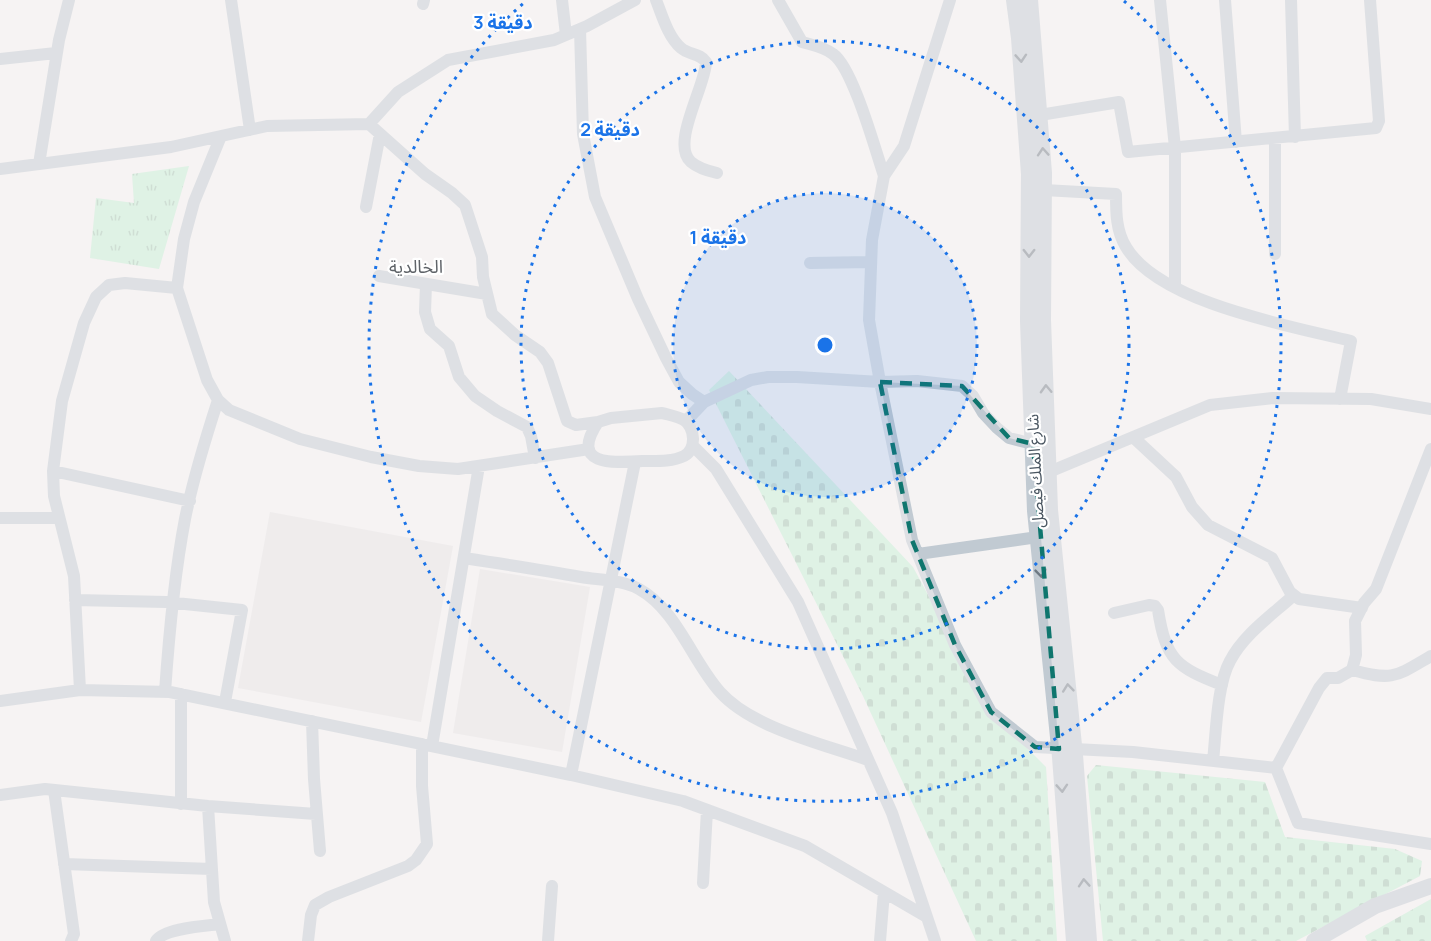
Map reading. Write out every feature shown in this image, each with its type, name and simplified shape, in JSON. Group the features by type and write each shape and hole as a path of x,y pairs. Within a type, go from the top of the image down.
{"street":[{"path":"39,164 57,53 69,0"},
{"path":"231,0 250,130"},
{"path":"562,0 566,34"},
{"path":"369,124 398,92 448,60 554,40 635,0"},
{"path":"656,0 675,42 683,50 704,58 706,62 688,124 685,143 687,157 692,162 704,170 717,173"},
{"path":"778,0 802,42 818,46 834,54 846,70 884,176"},
{"path":"950,0 904,146 884,176 872,240 869,320 912,540 955,645 991,712 1035,747 1133,752 1276,768"},
{"name":"شارع الملك فيصل","path":"1014,0 1029,174 1028,321 1038,537 1066,749 1074,941"},
{"path":"1030,0 1044,190 1043,321 1050,510 1066,749 1089,941"},
{"path":"1160,0 1175,147 1175,288"},
{"path":"1225,0 1236,142"},
{"path":"1291,0 1294,137"},
{"path":"1040,115 1119,102 1128,152 1376,128 1379,121 1370,0"},
{"path":"580,29 583,134 595,197 638,299 666,358 679,382 704,402"},
{"path":"0,59 57,53"},
{"path":"0,169 171,147 267,126 369,124 425,174 465,205 482,257 492,314 501,324 540,352 548,363 567,421 576,425 611,418 662,413 686,421 693,433 693,446 687,455 672,459 606,462 594,458 589,449 588,439 598,422"},
{"path":"366,207 380,134"},
{"path":"221,136 194,202 184,240 177,288 207,380 218,400 230,410 300,439 419,466 458,469 589,449"},
{"path":"1275,139 1275,254"},
{"path":"1044,190 1116,194 1116,216 1126,247 1140,265 1175,288 1234,312 1351,341 1340,399"},
{"path":"810,263 871,262"},
{"path":"379,276 487,294"},
{"path":"80,690 74,576 54,496 53,471 62,401 84,323 96,297 110,285 125,283 177,288"},
{"path":"426,284 424,312 430,329 449,346 459,377 475,396 527,427 536,458"},
{"path":"686,421 704,402 751,380 768,377 880,382 917,381 962,386 1008,438 1033,444"},
{"path":"1049,472 1210,405 1273,398 1371,399 1431,409"},
{"path":"165,692 172,603 189,501 218,400"},
{"path":"1133,437 1176,477 1192,507 1208,525 1272,558 1290,592 1299,599 1362,608"},
{"path":"693,446 716,469 798,602 892,813 935,941"},
{"path":"1352,670 1356,655 1355,621 1376,589 1431,449"},
{"path":"571,775 635,462"},
{"path":"308,941 311,915 315,905 329,897 408,866 416,860 427,844 422,786 427,745 464,558 479,466"},
{"path":"53,471 189,501"},
{"path":"0,518 59,518"},
{"path":"918,554 1038,537"},
{"path":"464,558 610,581 637,588 658,601 718,691 734,706 756,719 868,760"},
{"path":"1213,761 1222,684 1229,662 1248,636 1294,595"},
{"path":"75,600 172,603 242,610 225,702"},
{"path":"1114,613 1149,605 1155,606 1158,610 1166,646 1174,659 1183,668 1222,684"},
{"path":"1276,768 1319,688 1327,678 1338,678 1352,670 1387,677 1400,674 1431,656"},
{"path":"0,701 80,690 181,694 571,775 683,801 805,846 927,917"},
{"path":"181,694 181,804"},
{"path":"312,721 320,851"},
{"path":"1276,768 1298,823 1431,844"},
{"path":"0,795 45,789 181,804 316,814"},
{"path":"54,790 74,934 71,941"},
{"path":"208,806 214,902 225,941"},
{"path":"703,884 707,810"},
{"path":"64,864 212,869"},
{"path":"548,941 552,886"},
{"path":"1314,941 1375,906 1431,886"},
{"path":"880,941 884,892"},
{"path":"156,941 158,937 169,932 220,924"}],"highlighted area":[{"path":"880,382 962,386 1009,438 1033,444 1059,749 1035,747 991,712 955,645 912,540"}],"shaded area":[{"path":"270,512 453,546 421,722 238,688"},
{"path":"480,569 590,587 562,752 453,733"}],"green space":[{"path":"189,166 159,269 90,258 96,198 134,203 132,174"},
{"path":"729,371 913,567 991,712 1046,767 1057,941 976,941 863,696 709,390"},
{"path":"1096,765 1265,782 1285,837 1395,849 1422,861 1420,876 1296,941 1103,941 1087,776"},
{"path":"1431,899 1431,941 1367,941 1365,936"}],"district":[{"name":"الخالدية","path":"416,267"}]}
